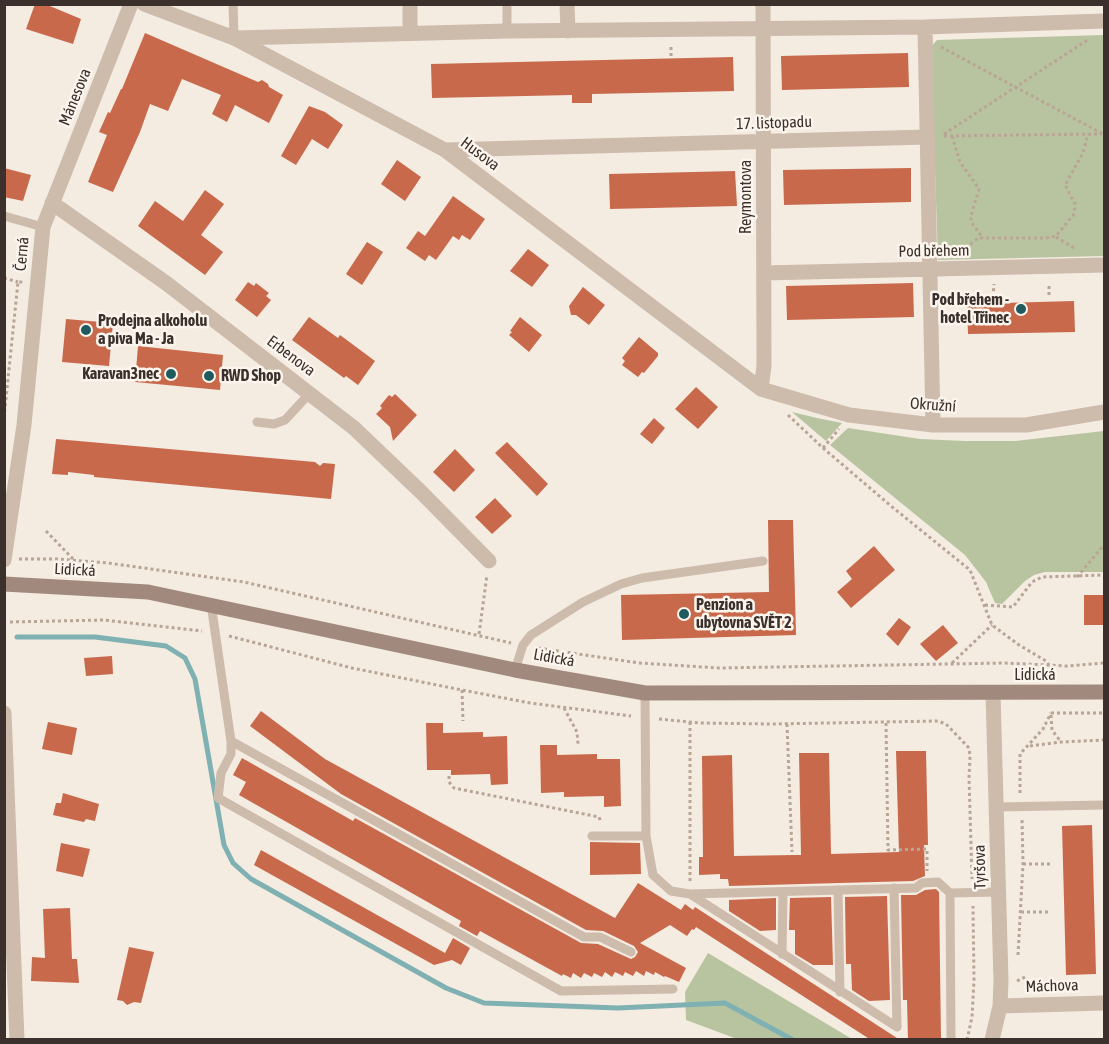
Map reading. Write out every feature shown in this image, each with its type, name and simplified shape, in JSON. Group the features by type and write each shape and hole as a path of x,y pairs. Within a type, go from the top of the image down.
{"street":[{"name":"Mánesova","path":"52,203 131,4"},
{"name":"Husova","path":"144,4 234,38 445,150 761,389"},
{"path":"410,4 410,33"},
{"path":"567,4 568,31"},
{"name":"Reymontova","path":"761,389 764,366 763,4"},
{"path":"234,38 507,31 925,27 1104,21"},
{"path":"925,27 933,137 930,269 933,425"},
{"name":"17. listopadu","path":"445,150 933,137"},
{"name":"Černá","path":"5,559 24,425 43,227 52,203"},
{"name":"Erbenova","path":"52,203 166,283 310,393 362,436 489,561"},
{"name":"Pod břehem","path":"764,273 1104,265"},
{"name":"Okružní","path":"761,389 849,415 933,425 1026,425 1104,412"},
{"name":"Lidická","path":"4,584 148,592 515,670 645,693 1104,692"},
{"name":"Tyršova","path":"992,1040 1000,1006 993,693"},
{"path":"4,713 17,1040"},
{"name":"Máchova","path":"1000,1006 1104,1003"}],"lane":[{"path":"233,4 234,38"},
{"path":"507,4 507,31"},
{"path":"4,216 43,227"},
{"path":"257,422 274,424 285,420 310,393"},
{"path":"515,670 523,645 531,635 583,602 621,584 642,578 763,561"},
{"path":"211,604 231,741 231,754 221,773 218,798 561,991 673,989"},
{"path":"645,693 646,836 653,875 671,891 690,894 916,888 922,883 938,882 950,893 998,892"},
{"path":"231,741 584,937 600,938 631,952"},
{"path":"997,807 1104,805"},
{"path":"597,836 646,836"},
{"path":"690,894 897,1028 894,888"},
{"path":"838,890 840,992"},
{"path":"782,954 783,892"},
{"path":"950,893 951,1040"}],"path":[{"path":"933,137 1091,38"},
{"path":"671,40 671,56"},
{"path":"933,43 1104,134"},
{"path":"950,269 957,255 978,238 1056,236 1074,214 1075,204 1065,185 1083,153 1088,134"},
{"path":"933,137 1104,134"},
{"path":"952,136 960,162 979,189 970,216 971,222 983,238"},
{"path":"4,278 38,285"},
{"path":"4,418 18,282"},
{"path":"784,411 823,448 970,570 992,625 1049,665"},
{"path":"823,448 831,439"},
{"path":"46,531 74,560"},
{"path":"1077,577 1104,545"},
{"path":"5,559 108,562 244,582 523,645 639,663 719,668 952,663 1066,666 1104,663"},
{"path":"479,634 489,561"},
{"path":"984,605 1013,607 1032,582 1042,577 1104,575"},
{"path":"10,622 104,620 178,627 241,638 352,668 462,690 564,708 645,718 690,722 787,724 938,721 946,724 969,748 970,756"},
{"path":"952,663 992,625"},
{"path":"462,690 463,721"},
{"path":"564,708 578,732 578,744"},
{"path":"1051,713 1104,713"},
{"path":"1051,713 1052,730 1060,742"},
{"path":"1018,957 1023,864 1022,819 1019,807 1020,754 1043,729 1051,713"},
{"path":"690,722 690,894"},
{"path":"886,723 888,850 927,849 927,883"},
{"path":"787,724 792,852"},
{"path":"1028,747 1060,742 1104,740"},
{"path":"449,776 449,782 454,788 599,818 601,820 597,836"},
{"path":"1023,864 1050,864"},
{"path":"1021,912 1051,912"},
{"path":"1017,981 1025,978"},
{"path":"974,980 982,981"},
{"path":"967,1037 978,1040"}],"green space":[{"path":"1103,35 1104,256 938,260 931,47 937,40"},
{"path":"792,412 817,418 842,423 826,441"},
{"path":"848,428 920,439 965,441 1015,441 1104,431 1104,572 1045,572 1034,575 1002,604 995,603 986,582 965,555 830,445"},
{"path":"708,953 852,1039 737,1039 686,1020 685,992"}],"building":[{"path":"35,4 45,4 81,19 73,44 26,29"},
{"path":"145,33 258,82 262,80 283,95 269,123 235,105 227,122 212,114 221,95 182,79 168,111 150,104 113,192 88,182 107,135 99,132 122,89"},
{"path":"908,53 909,87 782,90 781,56"},
{"path":"733,57 734,91 592,94 592,103 572,103 572,95 432,98 431,64"},
{"path":"309,106 325,112 343,125 328,149 312,139 296,165 281,156"},
{"path":"397,160 421,177 405,201 381,184"},
{"path":"4,168 31,175 23,201 4,197"},
{"path":"911,168 911,202 784,205 783,170"},
{"path":"735,171 737,206 610,209 609,174"},
{"path":"205,190 224,204 201,235 223,252 205,275 138,226 155,201 183,221"},
{"path":"453,196 485,219 470,240 462,235 459,240 453,236 436,260 429,255 425,261 406,248 418,231 425,236"},
{"path":"367,242 383,252 362,285 346,274"},
{"path":"528,249 549,265 532,287 510,271"},
{"path":"248,282 254,286 256,283 269,293 266,296 271,300 257,317 235,300"},
{"path":"913,283 914,317 787,320 786,286"},
{"path":"583,287 605,305 589,325 576,315 571,315 569,306"},
{"path":"1074,301 1075,332 968,334 967,304"},
{"path":"309,317 338,338 340,335 375,361 358,385 346,376 344,378 292,340"},
{"path":"520,317 542,335 529,352 509,335"},
{"path":"66,319 113,323 109,366 62,362"},
{"path":"639,337 658,353 658,356 638,377 622,365 625,361 622,358"},
{"path":"138,346 223,355 220,390 135,382"},
{"path":"696,387 718,407 698,429 675,409"},
{"path":"395,394 417,415 393,441 390,427 376,414 389,395 392,397"},
{"path":"654,418 665,428 652,444 640,434"},
{"path":"56,439 315,462 320,466 323,463 335,464 331,499 94,477 94,475 68,472 68,475 52,474"},
{"path":"507,442 548,484 537,496 495,453"},
{"path":"455,449 475,470 454,492 433,472"},
{"path":"495,498 512,516 492,534 475,517"},
{"path":"768,520 793,520 796,635 622,640 621,595 769,592"},
{"path":"874,546 895,570 851,608 837,592 852,579 846,571"},
{"path":"1084,595 1104,595 1104,625 1084,625"},
{"path":"899,618 911,627 898,646 886,634"},
{"path":"943,625 958,643 936,661 920,644"},
{"path":"112,656 113,674 86,676 84,658"},
{"path":"261,711 325,759 615,918 638,883 681,910 685,904 693,910 695,907 900,1040 871,1040 696,927 687,936 670,925 640,943 686,968 679,982 655,972 654,975 646,971 644,976 636,971 633,976 625,972 623,976 615,972 612,977 605,972 602,977 594,973 592,977 584,973 581,978 573,973 571,978 563,974 562,976 480,931 477,936 459,926 461,921 239,795 246,782 233,775 242,758 353,821 355,818 581,943 598,944 631,959 638,952 634,946 603,931 586,930 341,794 250,726"},
{"path":"48,722 77,728 72,755 42,749"},
{"path":"426,723 443,723 443,733 483,732 483,737 507,736 508,784 491,785 490,774 451,775 451,770 427,770"},
{"path":"540,745 557,745 557,755 597,754 597,759 620,759 621,806 604,807 604,796 564,797 564,792 541,793"},
{"path":"896,751 926,751 928,845 924,845 925,876 913,881 729,886 728,879 720,879 720,874 699,875 699,857 703,857 702,756 732,755 734,856 801,855 799,753 829,753 831,854 899,852"},
{"path":"63,793 99,804 95,821 86,819 84,822 53,815 56,803 61,803"},
{"path":"1092,825 1096,974 1066,975 1062,826"},
{"path":"590,842 640,843 641,874 590,875"},
{"path":"61,843 90,849 83,877 56,871"},
{"path":"261,850 445,953 453,938 470,948 461,965 452,960 434,965 254,865"},
{"path":"936,889 939,892 941,1040 908,1040 907,1000 903,1000 901,895 916,895 925,890"},
{"path":"887,896 890,1000 869,1001 852,990 851,964 846,964 845,897"},
{"path":"831,897 833,965 813,965 795,954 795,930 789,930 790,898"},
{"path":"776,898 776,930 760,931 729,911 729,900"},
{"path":"70,908 72,959 77,959 79,983 31,981 32,957 45,958 43,909"},
{"path":"129,947 154,952 141,1003 134,1002 127,1005 117,1000"}],"waterway":[{"path":"17,637 95,637 166,646 185,658 195,679 224,845 233,863 251,879 446,988 484,1003 618,1008 725,1003 793,1040"}],"place":[{"name":"Pod břehem - hotel Třinec","path":"1021,309"},
{"name":"Prodejna alkoholu a piva Ma - Ja","path":"86,330"},
{"name":"Karavan3nec","path":"171,374"},
{"name":"RWD Shop","path":"209,376"},
{"name":"Penzion a ubytovna SVĚT 2","path":"684,614"}]}
